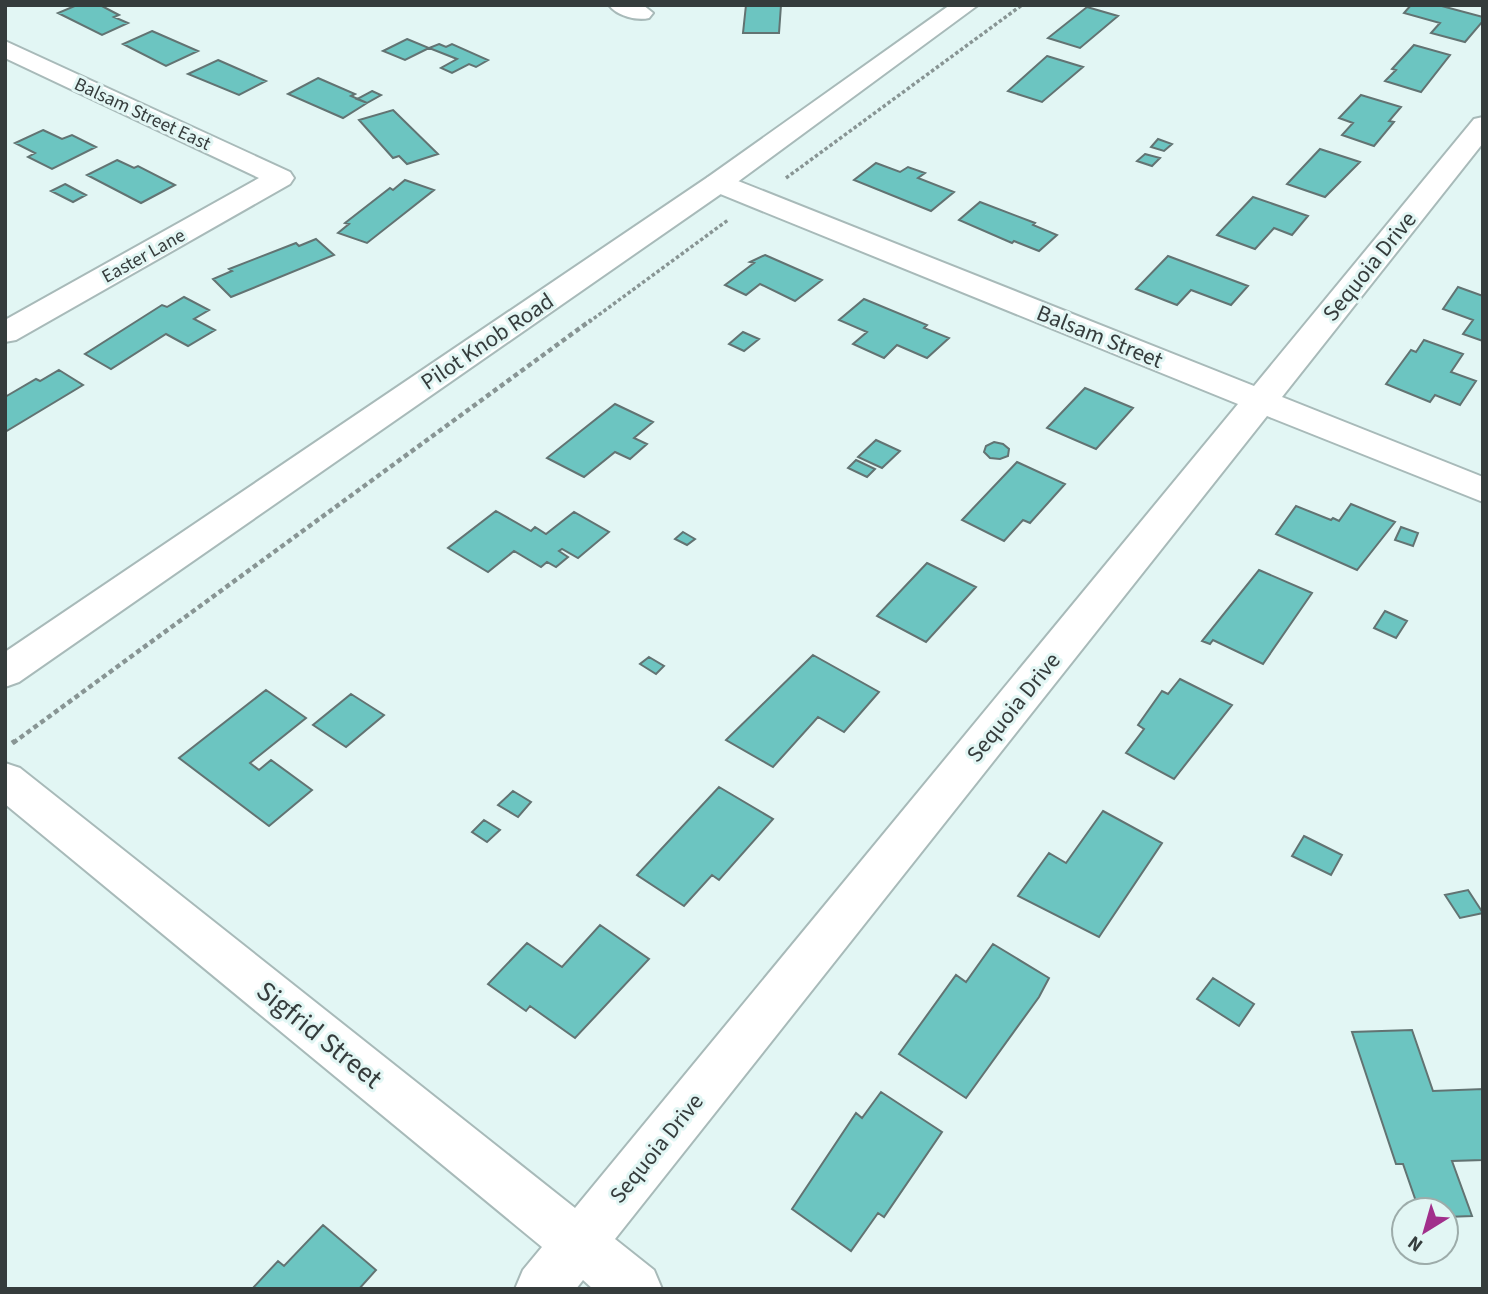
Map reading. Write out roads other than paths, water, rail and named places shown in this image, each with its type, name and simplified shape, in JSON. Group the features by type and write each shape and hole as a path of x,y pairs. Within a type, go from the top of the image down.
{"street":[{"name":"Pilot Knob Road","path":"5,672 718,183 966,5"},
{"name":"Balsam Street East","path":"5,48 280,178"},
{"name":"Sequoia Drive","path":"542,1289 1483,125"},
{"name":"Easter Lane","path":"5,332 280,178"},
{"name":"Balsam Street","path":"718,183 1483,490"},
{"name":"Sigfrid Street","path":"5,780 635,1289"}]}
